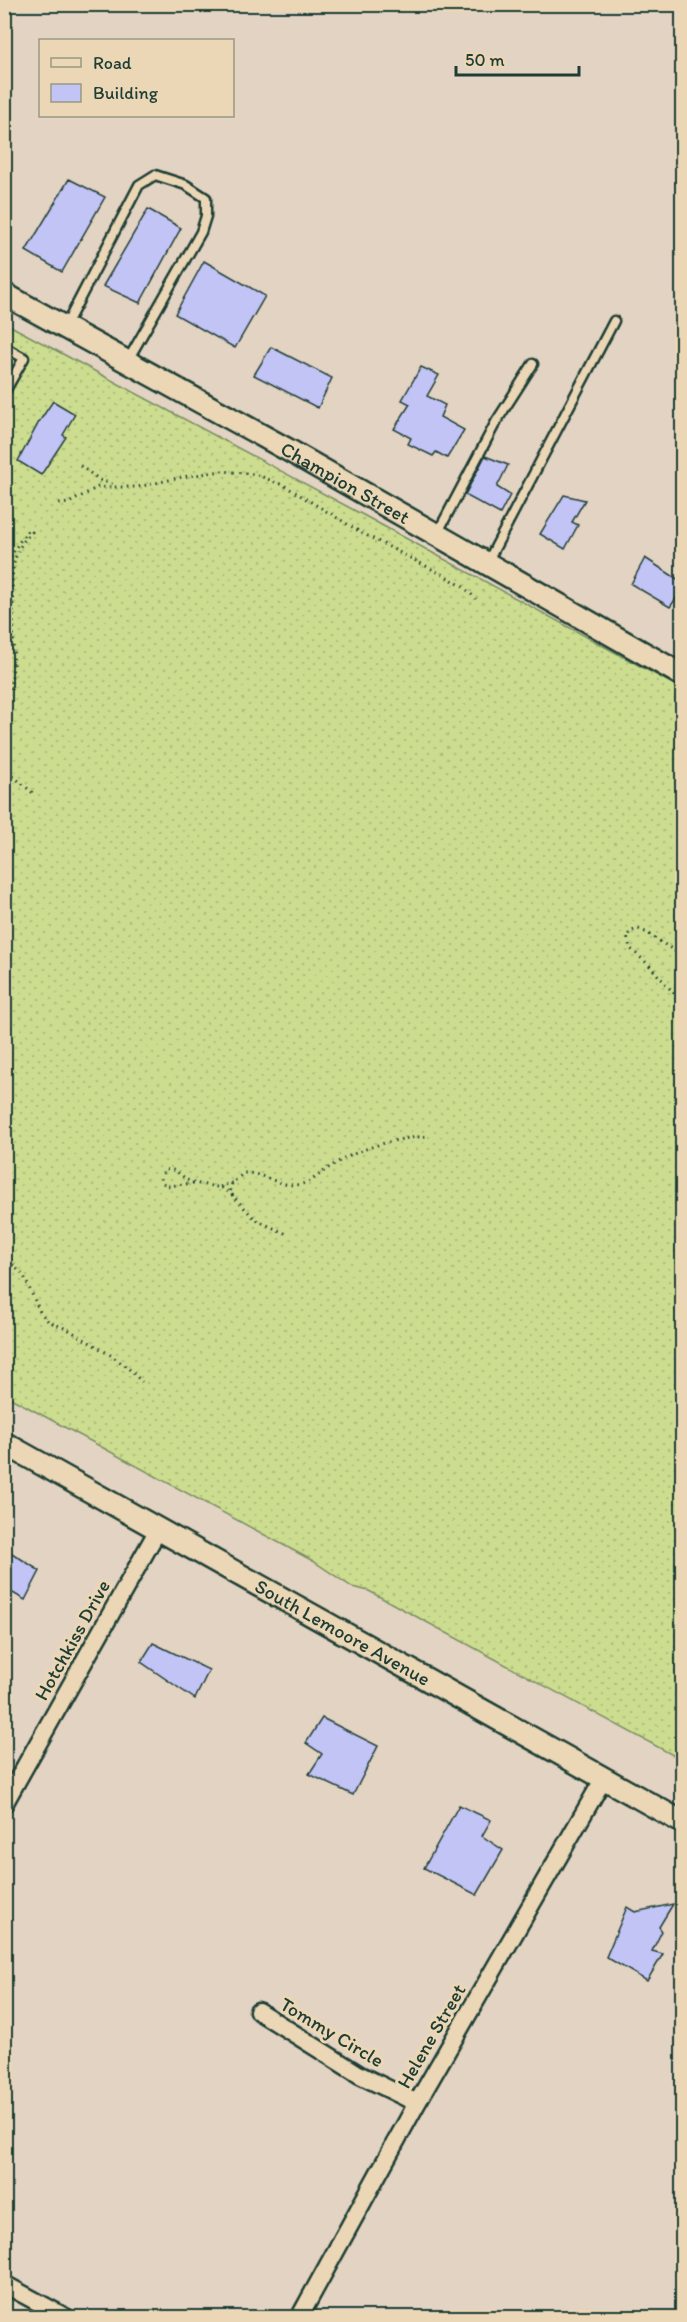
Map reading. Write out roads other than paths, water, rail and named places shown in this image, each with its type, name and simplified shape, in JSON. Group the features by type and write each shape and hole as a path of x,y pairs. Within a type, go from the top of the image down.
{"street":[{"name":"Champion Street","path":"4,294 437,534 682,675"},
{"name":"South Lemoore Avenue","path":"4,1443 682,1821"},
{"name":"Hotchkiss Drive","path":"4,1804 159,1528"},
{"name":"Helene Street","path":"298,2318 417,2103 604,1778"},
{"name":"Tommy Circle","path":"258,2011 360,2075 417,2103"},
{"path":"4,2284 67,2318"}],"lane":[{"path":"65,327 139,185 155,175 186,185 206,198 206,216 201,232 127,361"},
{"path":"487,564 614,321"},
{"path":"4,347 24,358 4,393"},
{"path":"437,534 496,422 533,364"}]}
